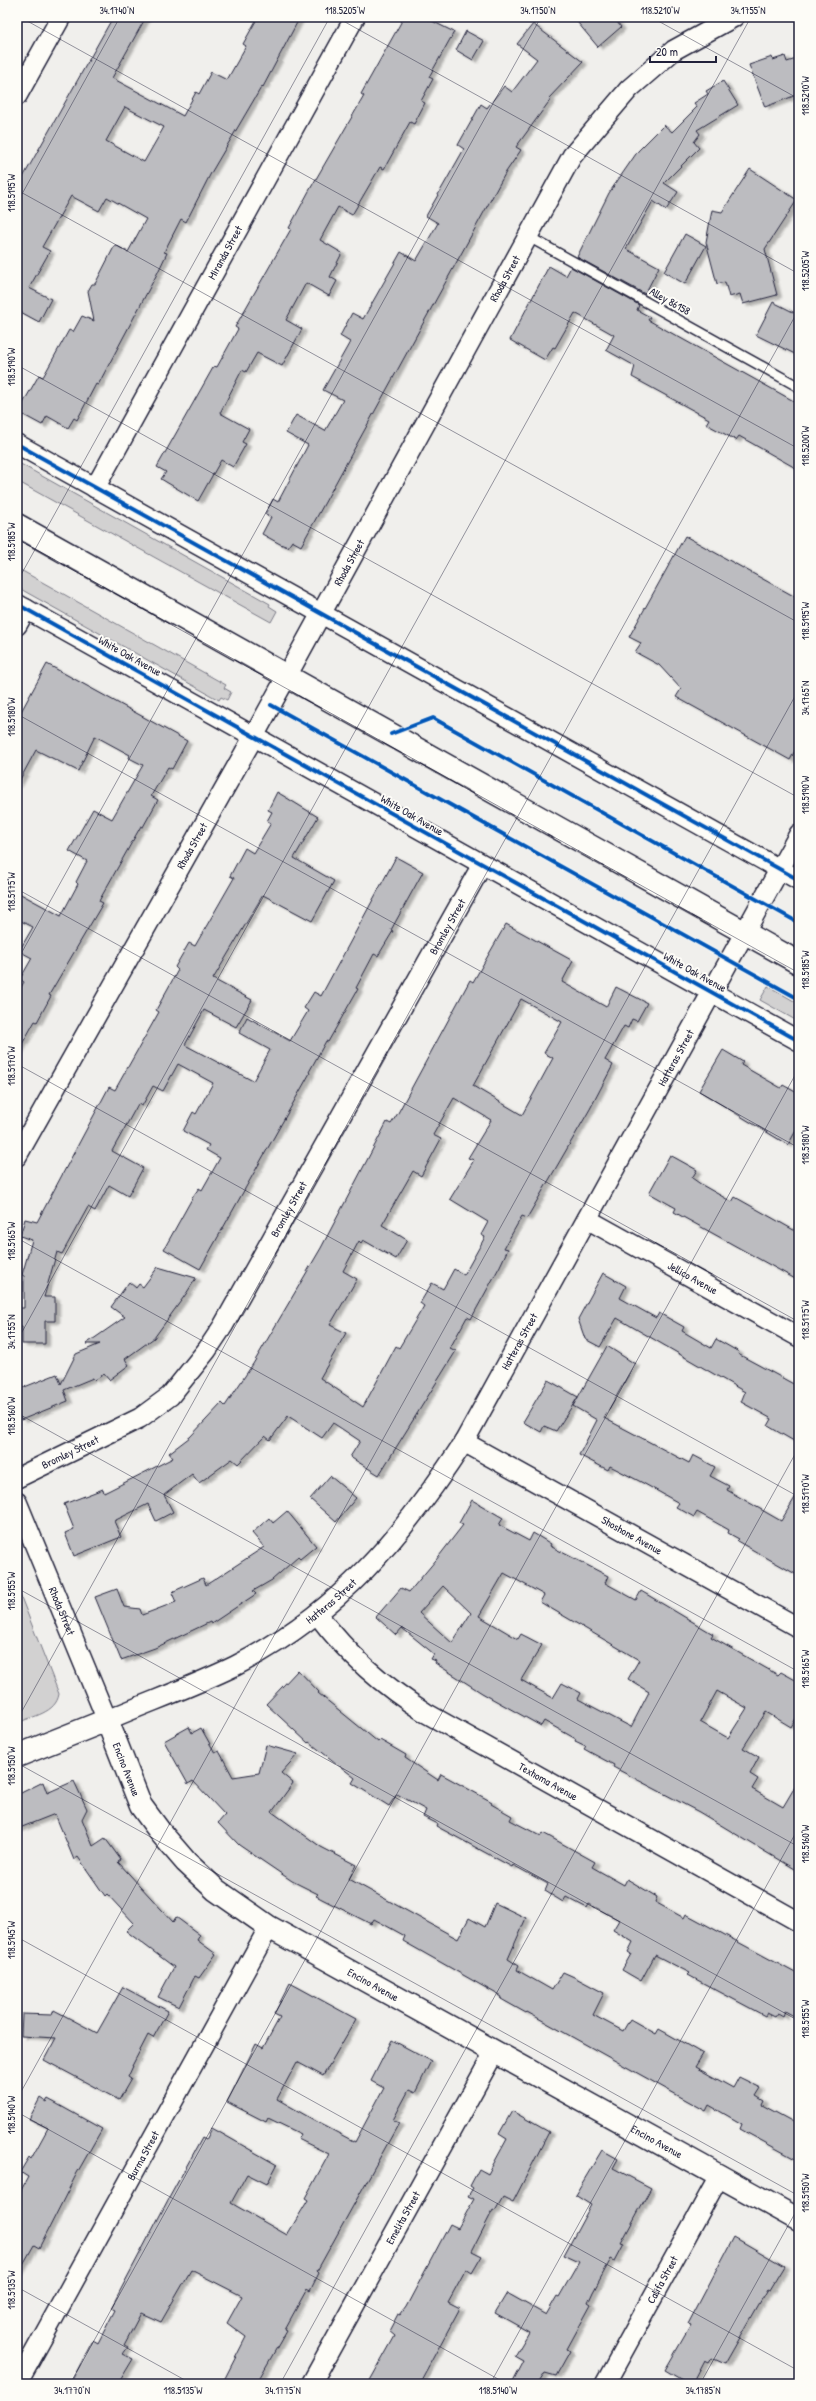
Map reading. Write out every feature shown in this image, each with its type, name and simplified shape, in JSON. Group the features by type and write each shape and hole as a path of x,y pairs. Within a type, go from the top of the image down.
{"street":[{"path":"17,96 61,17"},
{"name":"Miranda Street","path":"95,488 355,17"},
{"name":"Rhoda Street","path":"17,1156 254,736 529,237 572,156 629,89 674,50 734,17"},
{"path":"17,444 799,880"},
{"path":"17,525 799,963"},
{"path":"17,625 22,606"},
{"name":"White Oak Avenue","path":"22,606 482,865 799,1040"},
{"name":"Hatteras Street","path":"107,1720 235,1666 317,1614 357,1580 390,1545 431,1492 464,1442 799,834"},
{"name":"Bromley Street","path":"17,1478 140,1418 170,1396 207,1350 223,1326 482,865"},
{"name":"Jellico Avenue","path":"587,1219 799,1337"},
{"name":"Shoshone Avenue","path":"464,1442 799,1628"},
{"name":"Rhoda Street","path":"17,1502 107,1720"},
{"name":"Texhoma Avenue","path":"317,1614 336,1638 370,1674 426,1713 799,1922"},
{"path":"17,1756 107,1720"},
{"name":"Encino Avenue","path":"107,1720 142,1806 161,1833 186,1862 216,1890 269,1927 799,2220"},
{"name":"Burma Street","path":"17,2384 269,1927"},
{"name":"Emelita Street","path":"311,2384 495,2051"},
{"name":"Califa Street","path":"604,2384 720,2175"}],"lane":[{"name":"Alley 86158","path":"529,237 799,387"}],"shaded area":[{"path":"17,462 270,604 269,606 277,611 271,622 17,481"},
{"path":"17,568 226,685 224,688 231,692 227,700 221,697 219,700 17,587"},
{"path":"768,986 799,1004 799,1022 760,1000"},
{"path":"17,1587 59,1694 57,1700 49,1710 17,1723"}],"building":[{"path":"113,17 146,17 112,78 183,116 196,92 199,94 211,72 227,80 246,46 243,44 258,17 300,17 263,87 262,86 211,173 186,222 181,219 164,252 167,253 158,272 98,385 96,384 77,420 74,418 68,428 47,416 42,425 18,412 39,375 43,377 69,330 73,332 82,316 94,321 88,291 92,284 95,284 115,245 128,252 146,219 107,197 99,211 71,196 42,247 50,251 29,288 51,299 39,322 17,310 17,188","holes":["125,107 164,127 144,162 106,141"]},
{"path":"404,17 424,17 454,32 429,77 433,79 421,101 425,103 414,124 410,122 384,169 380,167 352,215 338,207 320,240 342,253 330,277 337,281 329,296 306,283 286,320 302,329 282,366 257,353 246,372 242,370 220,413 249,429 242,442 246,444 233,467 221,460 198,501 161,479 166,472 157,467 214,366 217,367 238,329 235,327 291,229 289,228 309,191 364,96 361,94"},
{"path":"573,17 613,17 621,27 598,47"},
{"path":"533,24 583,62 549,98 551,99 516,147 521,150 506,172 301,546 292,541 288,547 280,544 262,534 271,517 265,514 273,499 278,502 308,445 286,433 296,415 325,431 343,400 323,390 350,342 340,336 352,313 363,319 401,252 416,261 438,223 426,216 464,149 458,145 481,104 487,108 504,86 512,92 537,59 517,44"},
{"path":"466,31 484,41 473,60 456,50"},
{"path":"785,56 787,62 799,58 799,94 765,107 749,65 772,57 773,60"},
{"path":"723,81 738,105 697,130 700,134 694,142 699,148 664,183 678,192 666,210 653,201 626,249 659,267 645,294 577,257 609,193 638,151 664,125 672,132 697,107 694,103 708,94 706,91"},
{"path":"750,169 797,200 765,249 777,295 743,304 740,294 729,297 725,282 717,284 706,242 712,210 722,212"},
{"path":"685,234 706,246 685,284 664,272"},
{"path":"549,266 566,276 571,267 639,305 637,310 650,317 648,320 799,404 799,470 739,436 736,440 706,424 709,419 632,377 635,366 606,350 614,335 575,313 555,348 553,347 545,360 510,340"},
{"path":"773,302 799,315 799,356 756,335"},
{"path":"685,536 799,599 799,743 790,760 676,697 681,689 659,665 635,652 641,643 629,637"},
{"path":"47,664 187,741 172,769 168,767 151,796 158,800 143,827 141,826 99,901 103,903 49,995 51,996 37,1022 35,1021 17,1053 17,994 24,982 20,979 32,958 19,951 33,927 17,919 17,892 61,916 78,884 76,882 87,861 69,851 93,809 112,819 143,765 129,758 130,755 95,736 78,771 36,750 17,785 17,719"},
{"path":"277,792 318,817 294,858 334,881 312,921 263,895 213,979 252,1000 236,1027 204,1010 185,1045 253,1081 270,1050 239,1033 247,1017 290,1041 308,1011 304,1008 314,992 321,996 396,857 423,872 391,930 393,931 378,956 374,954 356,988 358,989 328,1042 326,1041 309,1072 310,1073 200,1269 164,1249 194,1195 199,1188 202,1190 220,1158 206,1150 209,1145 183,1131 193,1112 196,1114 213,1083 178,1064 163,1091 153,1086 142,1106 138,1104 112,1151 143,1168 128,1196 109,1185 95,1211 88,1207 62,1254 57,1252 44,1297 55,1297 55,1321 45,1321 45,1344 22,1344 22,1327 17,1327 17,1308 24,1308 24,1276 22,1275 32,1240 20,1236 25,1219 37,1222 109,1087 115,1090 159,1012 156,1010 178,970 175,967 189,943 195,946 234,878 230,876 245,848 253,853 271,823 267,821 272,812 268,810"},
{"path":"506,924 573,961 562,982 606,1007 616,987 647,1003 637,1021 632,1019 628,1028 624,1026 605,1060 613,1065 590,1109 527,1218 522,1216 504,1248 508,1249 500,1266 471,1319 467,1317 450,1348 456,1351 379,1475 350,1457 360,1441 333,1423 322,1438 288,1416 270,1440 265,1436 238,1464 232,1459 199,1483 192,1474 164,1495 173,1512 156,1521 148,1504 114,1521 121,1537 74,1556 65,1533 74,1529 64,1504 103,1489 104,1493 173,1458 169,1453 190,1437 222,1403 225,1406 253,1364 321,1248 387,1122 391,1124 398,1113 470,980 473,982","holes":["521,999 562,1022 544,1053 553,1058 522,1115 473,1086","454,1098 491,1120 468,1158 474,1160 450,1199 488,1222 481,1235 485,1237 464,1275 454,1269 443,1289 432,1283 420,1303 424,1306 399,1348 396,1346 363,1407 320,1378 346,1333 330,1325 357,1279 343,1271 359,1241 361,1243 363,1240 396,1259 407,1240 382,1225 413,1171 421,1176 441,1139 433,1135"]},
{"path":"723,1050 743,1062 741,1065 781,1088 783,1085 799,1094 799,1125 788,1145 699,1091"},
{"path":"670,1155 697,1170 692,1178 702,1185 732,1202 735,1197 799,1233 799,1281 674,1212 676,1208 649,1193"},
{"path":"158,1267 196,1278 154,1338 125,1359 129,1365 109,1380 104,1374 95,1380 93,1378 64,1390 68,1401 21,1420 17,1410 17,1390 57,1374 61,1384 76,1354 100,1344 86,1344 125,1317 111,1307 129,1282 136,1288 139,1284 143,1287"},
{"path":"603,1273 626,1286 620,1298 656,1318 659,1313 684,1327 682,1331 711,1348 716,1339 739,1352 738,1354 799,1387 799,1444 768,1426 772,1419 741,1402 745,1392 617,1318 600,1347 585,1339 578,1319"},
{"path":"607,1346 635,1364 604,1418 689,1463 693,1455 715,1467 710,1476 729,1486 727,1490 781,1521 799,1491 799,1576 737,1541 739,1539 728,1533 729,1530 697,1512 694,1517 676,1507 679,1503 643,1483 610,1466 608,1470 579,1455 597,1420 573,1406"},
{"path":"548,1380 578,1397 556,1431 544,1426 541,1432 523,1422"},
{"path":"330,1476 356,1498 336,1522 310,1499"},
{"path":"472,1500 503,1518 499,1525 529,1541 533,1533 551,1544 550,1546 608,1576 605,1583 636,1600 641,1591 713,1634 711,1637 778,1675 781,1672 799,1682 799,1713 791,1727 766,1712 743,1748 759,1757 750,1774 758,1779 752,1789 783,1807 799,1780 799,1872 699,1812 613,1767 614,1765 584,1749 586,1746 575,1741 576,1739 544,1721 541,1726 482,1693 435,1663 436,1661 431,1659 434,1654 402,1628 396,1635 376,1617 401,1588 409,1592 463,1525 459,1523","holes":["504,1573 544,1595 540,1602 639,1660 628,1679 649,1692 631,1727 578,1699 581,1693 562,1683 553,1698 521,1680 542,1645 521,1634 518,1639 479,1616","443,1586 471,1613 452,1643 419,1613","717,1691 747,1708 728,1738 700,1722"]},
{"path":"287,1511 316,1546 300,1559 298,1557 272,1580 253,1591 256,1594 211,1624 210,1622 155,1648 121,1660 95,1597 117,1589 124,1607 140,1609 142,1615 176,1602 172,1593 174,1591 203,1578 206,1585 264,1547 252,1533 269,1518 273,1523"},
{"path":"298,1670 319,1692 318,1693 378,1742 380,1740 406,1755 405,1758 438,1780 441,1774 492,1802 491,1804 512,1816 510,1820 541,1836 543,1833 595,1862 592,1867 624,1885 627,1879 657,1897 655,1902 684,1918 686,1914 799,1975 799,2019 785,2011 783,2016 778,2013 775,2017 767,2013 765,2016 688,1975 690,1973 655,1955 641,1981 622,1970 631,1954 628,1952 633,1942 613,1930 619,1920 589,1904 587,1908 566,1897 563,1902 545,1891 548,1884 513,1865 512,1867 436,1826 437,1824 423,1817 426,1810 397,1794 389,1806 352,1783 355,1778 309,1742 308,1743 266,1704"},
{"path":"189,1727 192,1733 201,1728 215,1753 219,1751 233,1777 259,1773 266,1745 298,1754 281,1773 293,1783 272,1812 321,1847 356,1865 349,1879 458,1939 469,1918 485,1927 495,1903 526,1918 508,1959 519,1966 517,1970 552,1990 563,1972 574,1977 604,1993 593,2015 623,2031 630,2019 656,2034 659,2029 703,2054 695,2067 733,2088 739,2077 761,2088 756,2096 764,2101 762,2105 799,2125 799,2161 740,2129 742,2124 709,2105 706,2111 501,1999 502,1997 403,1941 405,1936 374,1919 371,1924 316,1896 318,1894 292,1881 239,1845 218,1823 225,1815 193,1781 188,1784 164,1741"},
{"path":"74,1781 87,1809 82,1819 93,1846 105,1838 121,1860 118,1862 173,1922 176,1917 200,1935 197,1940 216,1954 199,1978 195,1976 179,2007 158,1997 174,1967 126,1931 134,1923 107,1894 105,1896 78,1857 74,1860 55,1814 17,1829 17,1795 43,1782 47,1793"},
{"path":"290,1983 356,2019 323,2076 297,2062 277,2099 321,2124 355,2142 384,2088 371,2081 392,2040 431,2061 415,2093 409,2090 393,2120 399,2123 317,2271 319,2273 310,2291 307,2289 285,2329 287,2330 256,2384 222,2384 246,2337 227,2323 242,2296 191,2270 161,2322 141,2313 124,2345 128,2347 123,2354 133,2359 118,2384 70,2384 93,2340 98,2343 115,2310 111,2308 169,2198 202,2138 206,2140 212,2128 277,2165 267,2184 247,2174 231,2203 287,2235 308,2200 305,2198 329,2154 298,2139 301,2134 268,2118 266,2122 227,2102 256,2044 263,2048 280,2017 274,2014"},
{"path":"123,1987 168,2011 153,2038 148,2035 132,2066 128,2077 131,2079 119,2100 44,2060 56,2038 21,2036 22,2014 52,2015 54,2010 97,2033"},
{"path":"40,2098 46,2102 48,2099 102,2129 77,2173 39,2248 34,2245 17,2275 17,2198 28,2177 20,2172 29,2157 31,2159 48,2128 29,2119"},
{"path":"512,2111 549,2132 513,2202 503,2197 495,2211 493,2210 472,2251 482,2256 472,2273 466,2269 448,2302 460,2308 419,2384 368,2384 395,2336 389,2331 398,2314 400,2315 406,2307 450,2224 458,2228 474,2199 468,2196 473,2188 470,2186 479,2169 488,2174 507,2139 499,2134"},
{"path":"602,2150 618,2159 613,2168 651,2188 621,2243 624,2244 615,2261 611,2259 593,2292 588,2303 591,2305 567,2349 570,2351 556,2376 545,2373 538,2384 512,2384 524,2361 515,2356 529,2332 495,2313 507,2293 546,2315 557,2296 559,2297 579,2262 564,2255 591,2205 575,2195"},
{"path":"734,2237 784,2266 769,2291 767,2290 725,2364 712,2358 709,2363 705,2361 693,2384 689,2384 665,2370 691,2325 688,2324"}],"cycle path":[{"path":"17,444 799,880"},
{"path":"17,604 799,1041"},
{"path":"271,705 799,999"},
{"path":"391,734 433,718 799,923"}]}
